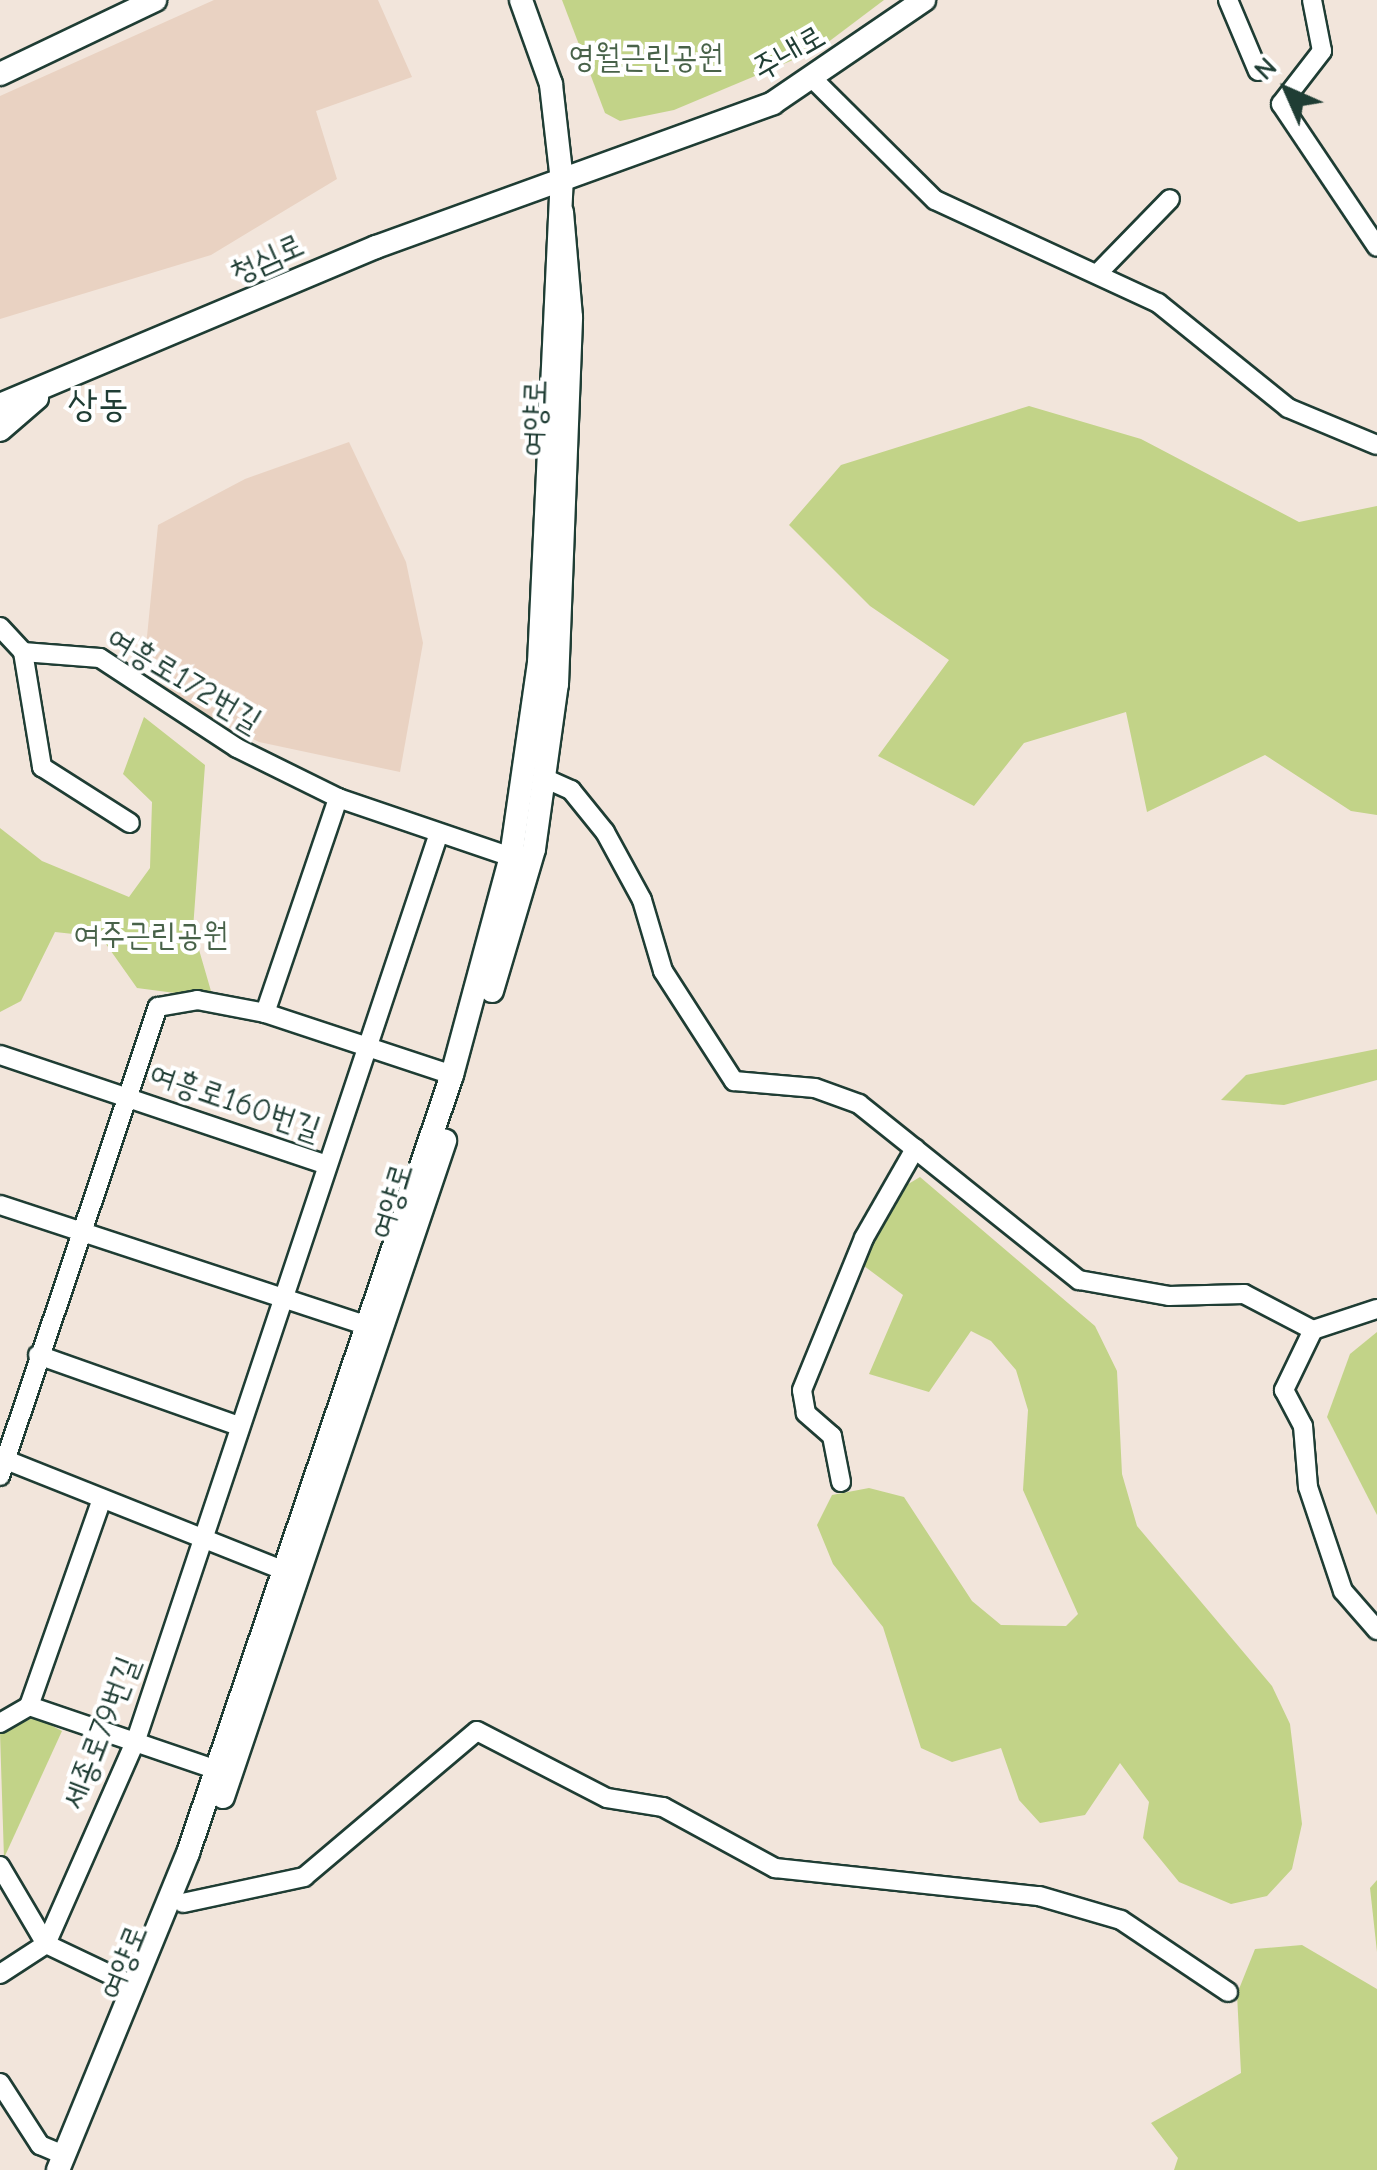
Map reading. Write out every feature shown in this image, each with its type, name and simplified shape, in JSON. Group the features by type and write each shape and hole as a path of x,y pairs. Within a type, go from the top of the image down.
{"street":[{"path":"0,74 155,0"},
{"name":"여양로","path":"66,2165 177,1901 516,920 535,776 562,209 551,84 522,0"},
{"name":"주내로","path":"562,181 674,145 816,81 924,0"},
{"path":"1228,0 1258,71"},
{"path":"1312,0 1322,51 1281,104 1377,247"},
{"path":"816,81 935,200 1158,302 1288,408 1377,445"},
{"name":"청심로","path":"0,405 43,392 376,247 562,181"},
{"path":"1098,273 1170,199"},
{"path":"0,430 43,392"},
{"path":"0,628 23,652 42,767 130,823"},
{"name":"여흥로172번길","path":"23,652 100,658 237,748 338,798 512,856"},
{"path":"535,776 571,790 605,832 642,900 663,970 734,1081 815,1088 859,1104 1078,1280 1168,1296 1244,1294 1313,1330 1377,1309"},
{"name":"여양로","path":"66,2165 134,1986 177,1901 283,1570 376,1328 452,1075 535,776"},
{"path":"265,1013 338,798"},
{"path":"366,1049 440,833"},
{"name":"여흥로160번길","path":"283,1570 200,1540 4,1458 124,1096 158,1007 197,1000 265,1013 452,1075"},
{"name":"여흥로160번길","path":"200,1540 366,1049"},
{"name":"여흥로160번길","path":"0,1055 326,1166"},
{"path":"842,1482 832,1436 806,1413 802,1390 864,1238 915,1149"},
{"path":"0,1205 376,1328"},
{"path":"1313,1330 1284,1390 1303,1426 1308,1487 1344,1592 1377,1630"},
{"path":"38,1356 238,1426"},
{"path":"0,1723 29,1706 102,1499"},
{"name":"세종로79번길","path":"46,1944 136,1740 200,1540"},
{"path":"29,1706 216,1770"},
{"path":"177,1901 304,1877 477,1730 607,1798 663,1807 775,1868 1039,1896 1121,1920 1228,1992"},
{"path":"0,1866 46,1944 134,1986"},
{"path":"0,1974 46,1944"},
{"path":"0,2083 40,2144 66,2165"}],"shaded area":[{"path":"214,0 378,0 412,77 316,111 337,179 211,255 0,319 0,96"},
{"path":"349,442 406,562 423,643 400,772 259,742 188,708 144,667 158,525 245,479"}],"green space":[{"name":"영월근린공원","path":"562,0 884,0 819,49 674,110 620,121 605,113"},
{"path":"1029,406 1141,439 1299,522 1377,506 1377,815 1351,811 1265,755 1147,812 1126,712 1024,743 974,806 878,756 949,660 870,606 789,525 841,465"},
{"name":"여주근린공원","path":"144,717 205,765 193,929 213,998 137,988 101,937 55,932 21,1001 0,1012 0,828 42,861 129,897 150,868 152,802 123,774"},
{"path":"1377,1049 1377,1080 1284,1105 1221,1100 1246,1075"},
{"path":"920,1177 1095,1326 1117,1371 1122,1474 1137,1526 1272,1686 1290,1724 1302,1824 1292,1869 1267,1896 1231,1904 1179,1882 1143,1838 1149,1802 1120,1763 1085,1815 1040,1823 1019,1800 1001,1748 952,1762 921,1748 883,1627 833,1564 817,1525 832,1495 869,1488 904,1497 972,1601 1001,1625 1066,1626 1078,1614 1023,1490 1028,1410 1016,1370 991,1341 971,1331 929,1392 869,1374 903,1295 860,1263 900,1189"},
{"path":"1377,1332 1377,1515 1327,1417 1350,1354"},
{"path":"35,1717 62,1731 4,1858 0,1733"},
{"path":"1377,1880 1377,1952 1370,1888"},
{"path":"1302,1945 1377,1989 1377,2170 1174,2170 1178,2158 1151,2123 1241,2073 1237,1994 1255,1949"}],"district":[{"name":"상동","path":"98,405"}]}
